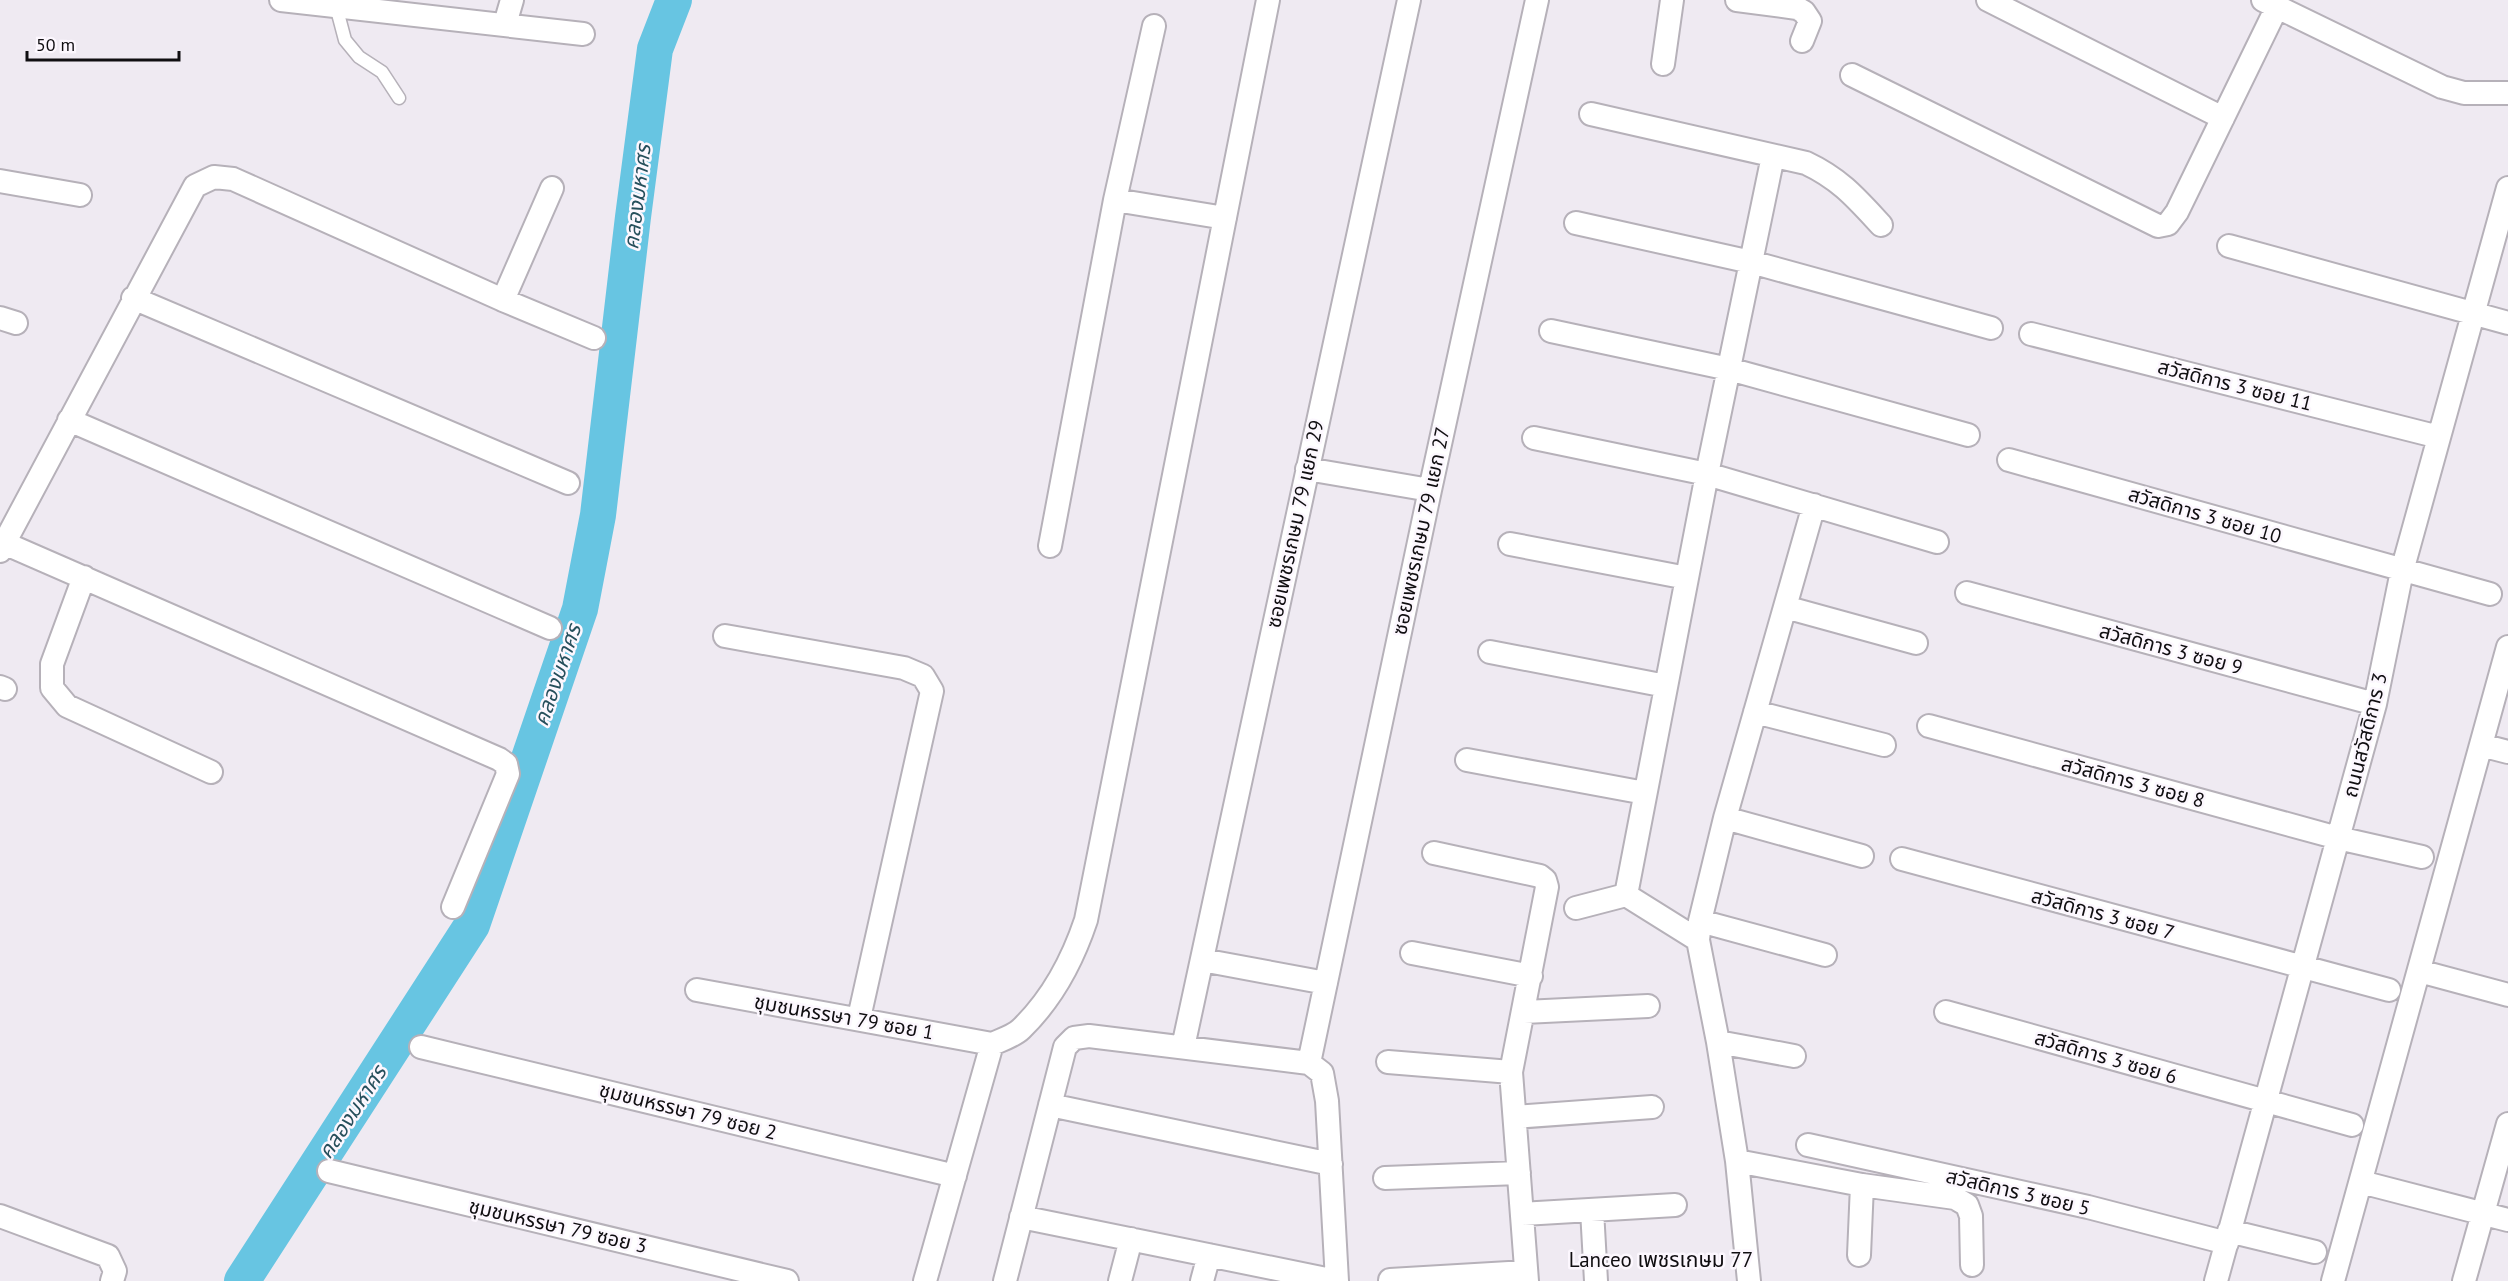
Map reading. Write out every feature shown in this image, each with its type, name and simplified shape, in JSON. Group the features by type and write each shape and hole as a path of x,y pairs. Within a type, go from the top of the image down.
{"street":[{"path":"281,0 583,34"},
{"path":"505,24 512,0"},
{"path":"926,1281 992,1044 1020,1030 1051,993 1077,948 1086,920 1268,0"},
{"name":"ซอยเพชรเกษม 79 แยก 29","path":"1183,1047 1409,0"},
{"name":"ซอยเพชรเกษม 79 แยก 27","path":"1309,1063 1430,490 1537,0"},
{"path":"1663,64 1672,0"},
{"path":"1737,0 1797,8 1804,12 1810,21 1802,41"},
{"path":"1988,0 2223,118"},
{"path":"1852,75 2158,226 2168,224 2178,212 2223,118 2270,4 2442,87 2464,93 2508,93"},
{"path":"1050,546 1115,200 1155,26"},
{"path":"1591,114 1806,163 1828,173 1845,186 1881,225"},
{"path":"1626,895 1707,474 1773,156"},
{"path":"453,907 508,774 506,764 394,712 84,577 2,547 133,298 195,186 214,177 233,179 503,300 594,338"},
{"path":"0,181 80,195"},
{"path":"503,300 552,188"},
{"name":"ถนนสวัสดิการ 3","path":"2216,1281 2375,704 2402,571 2508,188"},
{"path":"1115,200 1225,218"},
{"path":"1575,223 1751,262 1991,328"},
{"path":"2229,246 2508,323"},
{"path":"133,298 568,483"},
{"path":"1551,331 1729,369 1968,435"},
{"name":"สวัสดิการ 3 ซอย 11","path":"2031,334 2439,437"},
{"path":"69,420 550,628"},
{"path":"1534,438 1707,474 1937,542"},
{"name":"สวัสดิการ 3 ซอย 10","path":"2009,460 2490,594"},
{"path":"1307,470 1430,490"},
{"path":"1749,1281 1737,1161 1699,930 1725,818 1814,505"},
{"path":"1510,544 1687,578"},
{"path":"84,577 52,664 52,688 67,706 211,772"},
{"name":"สวัสดิการ 3 ซอย 9","path":"1967,593 2375,704"},
{"path":"1785,607 1916,643"},
{"path":"725,636 904,668 923,676 932,691 859,1018"},
{"path":"2334,1281 2508,647"},
{"path":"1490,652 1666,686"},
{"path":"1755,712 1884,745"},
{"name":"สวัสดิการ 3 ซอย 8","path":"1929,726 2338,838 2422,857"},
{"path":"2481,745 2508,752"},
{"path":"1467,760 1645,793"},
{"path":"1725,818 1862,856"},
{"path":"1390,1280 1526,1277 1511,1072 1547,886 1545,880 1540,876 1434,853"},
{"name":"สวัสดิการ 3 ซอย 7","path":"1902,859 2303,969 2389,990"},
{"path":"1576,908 1626,895 1699,930 1825,955"},
{"path":"1412,953 1531,976"},
{"path":"1202,960 1326,983"},
{"path":"2419,970 2508,995"},
{"name":"ชุมชนหรรษา 79 ซอย 1","path":"697,990 992,1044"},
{"path":"1524,1012 1647,1006"},
{"name":"สวัสดิการ 3 ซอย 6","path":"1946,1012 2266,1103 2352,1125"},
{"path":"1005,1281 1021,1217 1065,1047 1074,1038 1089,1036 1309,1063 1322,1073 1327,1101 1337,1281 1021,1217"},
{"path":"1718,1042 1794,1056"},
{"name":"ชุมชนหรรษา 79 ซอย 2","path":"421,1047 955,1176"},
{"path":"1388,1062 1511,1072"},
{"path":"1050,1106 1331,1164"},
{"path":"1515,1117 1652,1107"},
{"path":"2464,1281 2508,1124"},
{"name":"สวัสดิการ 3 ซอย 5","path":"1808,1145 2228,1237 2315,1252"},
{"path":"1737,1161 1862,1185 1955,1198 1967,1205 1971,1216 1972,1265"},
{"name":"ชุมชนหรรษา 79 ซอย 3","path":"329,1171 787,1281"},
{"path":"1385,1178 1519,1173"},
{"path":"2361,1182 2508,1220"},
{"path":"1859,1255 1862,1185"},
{"path":"1522,1214 1675,1205"},
{"path":"1592,1210 1596,1281"},
{"path":"0,1216 108,1256 116,1271 112,1281"},
{"path":"1120,1281 1131,1239"},
{"path":"1202,1281 1209,1255"}],"lane":[{"path":"336,6 345,40 359,57 382,72 399,98"}],"waterway":[{"name":"คลองมหาศร","path":"242,1281 472,925 580,609 598,515 655,49 674,0"}],"district":[{"name":"Lanceo เพชรเกษม 77","path":"1661,1259"}]}
